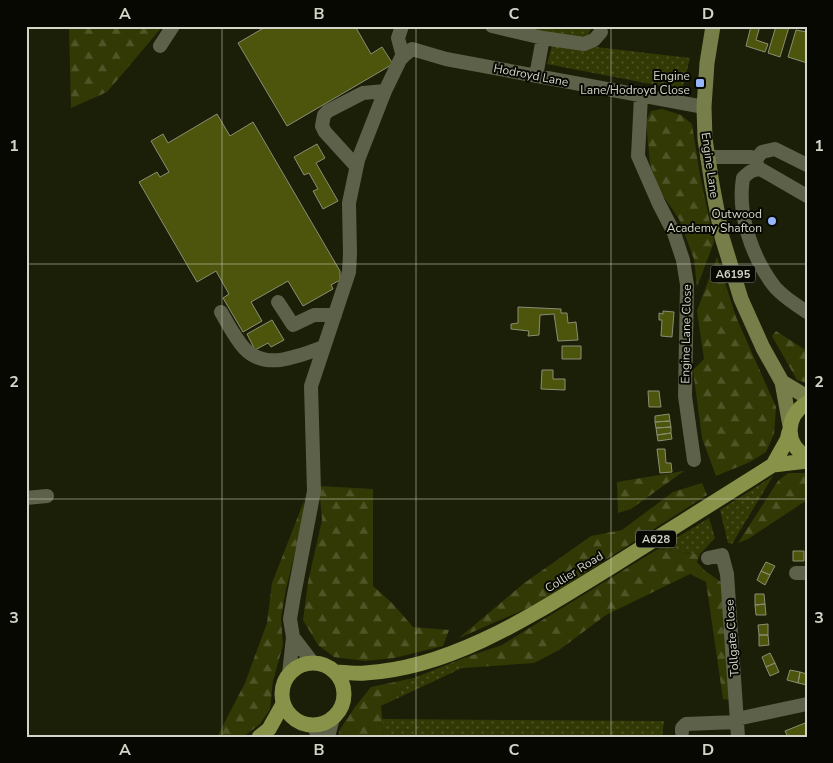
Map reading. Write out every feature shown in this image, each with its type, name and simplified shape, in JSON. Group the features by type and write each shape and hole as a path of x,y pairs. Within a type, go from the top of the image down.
{"highway":[{"name":"A628","path":"807,402 795,412 789,429 795,448 807,459"},
{"name":"Collier Road","path":"773,465 788,440 789,429"},
{"name":"Collier Road","path":"335,672 376,672 403,668 440,658 496,633 538,612 773,465 807,459"},
{"path":"264,733 282,725 311,728 333,718 342,706 343,684 335,672 321,664 313,663 304,664 296,668 289,674 282,688 283,704 288,712 294,719 311,728"},
{"name":"Collier Road","path":"344,692 376,672"},
{"path":"264,733 283,704"}],"main road":[{"name":"Engine Lane","path":"713,26 707,63 704,107 707,157 722,237 741,299 763,348 782,382 789,429"},
{"name":"Engine Lane","path":"782,382 807,397"}],"street":[{"path":"160,46 173,26"},
{"path":"289,674 293,637 290,619 314,491 311,386 349,272 348,203 356,166 386,91 403,57 398,38 402,26"},
{"path":"492,26 543,38 584,44 594,40 601,32"},
{"path":"536,76 543,38"},
{"name":"Hodroyd Lane","path":"403,57 412,49 446,59 704,107"},
{"path":"356,166 325,132 322,126 324,115 328,111 364,93 386,91"},
{"name":"Engine Lane Close","path":"641,96 638,156 674,233 683,260 687,285 685,396 694,460"},
{"path":"807,165 775,149 762,152 757,164 743,178 742,183 743,208 751,242 759,264 775,288 807,312"},
{"path":"707,157 751,157 762,170 807,196"},
{"path":"278,302 293,325 314,315 334,315"},
{"path":"221,312 243,347 259,358 282,361 324,347"},
{"path":"26,498 48,496"},
{"name":"Tollgate Close","path":"708,558 722,555 727,574 738,737"},
{"path":"293,637 313,663"},
{"path":"682,732 682,728 686,724 737,720 807,704"},
{"path":"328,737 333,718"}],"green space":[{"path":"69,26 163,26 107,92 71,108"},
{"path":"538,26 592,26 585,43 537,32"},
{"path":"553,42 690,58 682,90 547,64"},
{"path":"662,109 681,115 692,124 714,242 697,287 694,259 679,219 659,190 650,164 646,121 651,111"},
{"path":"717,257 736,317 776,407 774,434 766,452 750,462 716,476 702,438 693,370 704,359 697,311"},
{"path":"776,331 807,351 807,383 797,380 772,336"},
{"path":"684,471 631,509 618,513 617,482"},
{"path":"788,473 807,473 807,500 748,539 738,543 778,481"},
{"path":"773,476 732,544 728,543 720,510"},
{"path":"702,483 707,495 535,605 459,638 523,584 591,536 622,530 673,492"},
{"path":"319,486 373,489 373,586 393,604 413,627 449,630 443,646 394,658 365,661 334,657 318,645 303,620 308,582 322,520"},
{"path":"304,501 302,524 281,618 283,645 273,681 270,709 260,724 243,737 217,737 245,683 267,623 272,583"},
{"path":"709,518 715,538 700,554 658,549"},
{"path":"658,549 700,554 697,562 704,570 721,582 729,700 723,699 706,582 690,574 606,615 559,650 534,663 462,668 461,659 502,645"},
{"path":"461,659 462,668 381,706 414,678"},
{"path":"414,678 381,706 384,737 339,737 339,731 371,687"},
{"path":"382,719 664,721 662,737 384,737"}],"building":[{"path":"267,26 355,26 371,54 382,47 393,64 287,126 238,43"},
{"path":"751,26 760,26 756,40 768,44 765,52 746,46"},
{"path":"776,26 789,27 780,57 768,53"},
{"path":"796,30 807,32 807,63 788,57"},
{"path":"217,114 230,136 253,122 340,271 340,280 331,285 333,289 303,306 288,281 251,302 262,321 243,332 223,298 229,294 216,271 197,282 139,182 157,172 160,177 169,172 151,141 163,134 168,143"},
{"path":"317,144 325,158 316,163 338,201 323,209 313,191 318,189 309,173 304,175 294,157"},
{"path":"518,307 561,309 561,313 567,313 568,323 576,322 578,340 558,341 554,314 540,315 539,335 528,336 529,331 511,329 511,324 518,323"},
{"path":"663,311 674,312 672,337 661,336 662,320 659,320 659,313 663,314"},
{"path":"272,320 284,340 271,347 268,343 255,350 247,334"},
{"path":"562,346 581,346 581,359 562,359"},
{"path":"542,370 553,370 553,379 565,379 565,390 541,389"},
{"path":"648,391 659,391 661,407 649,407"},
{"path":"669,414 670,421 655,422 655,416"},
{"path":"670,421 671,427 656,428 655,422"},
{"path":"671,427 671,433 657,435 656,428"},
{"path":"671,433 672,439 658,441 657,435"},
{"path":"657,449 665,449 666,463 671,463 672,472 660,473"},
{"path":"793,551 804,551 804,561 793,561"},
{"path":"766,562 775,566 770,575 761,571"},
{"path":"761,571 770,575 765,585 757,580"},
{"path":"755,594 764,594 765,604 755,605"},
{"path":"765,604 766,615 756,615 755,605"},
{"path":"768,624 768,635 759,635 758,625"},
{"path":"759,635 768,635 769,645 759,646"},
{"path":"770,653 775,663 766,667 762,657"},
{"path":"775,663 779,672 770,676 766,667"},
{"path":"790,670 800,672 798,683 787,680"},
{"path":"800,672 807,674 807,685 798,683"},
{"path":"805,723 807,736 788,737 785,731"}],"place":[{"name":"Engine Lane/Hodroyd Close","path":"700,83"},
{"name":"Outwood Academy Shafton","path":"772,221"}]}
